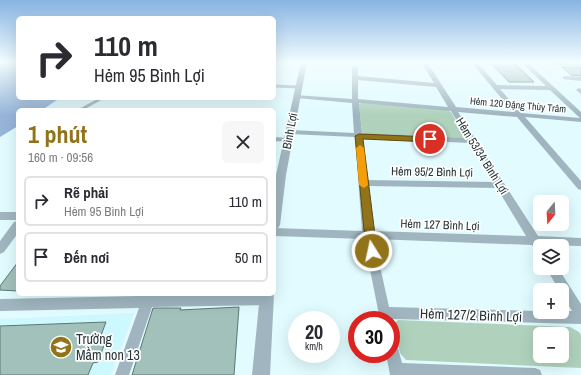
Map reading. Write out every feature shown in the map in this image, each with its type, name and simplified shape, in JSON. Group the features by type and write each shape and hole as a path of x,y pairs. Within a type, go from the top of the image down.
{"street":[{"name":"Bình Lợi","path":"276,213 299,80"},
{"path":"355,80 355,101 368,235"},
{"path":"373,80 438,85"},
{"name":"Hẻm 53/34 Bình Lợi","path":"435,80 533,239"},
{"path":"489,80 581,187"},
{"path":"542,80 581,116"},
{"path":"495,87 550,88"},
{"name":"Hẻm 120 Đặng Thùy Trâm","path":"298,92 355,101 581,120"},
{"path":"289,136 359,136 473,141"},
{"name":"Hẻm 95/2 Bình Lợi","path":"363,183 500,185"},
{"path":"0,216 16,216"},
{"path":"0,249 16,228"},
{"name":"Hẻm 127 Bình Lợi","path":"276,232 368,235 533,245"},
{"name":"Hẻm 127/2 Bình Lợi","path":"368,235 384,311"},
{"name":"Hẻm 127 Bình Lợi","path":"569,243 581,242"},
{"path":"556,275 581,315"},
{"path":"0,305 267,297 261,375"},
{"path":"122,375 148,301"},
{"name":"Hẻm 127/2 Bình Lợi","path":"400,316 581,318"},
{"path":"395,363 397,373 536,375"}],"lane":[{"path":"276,86 298,92"},
{"path":"84,108 98,100"},
{"path":"276,139 289,136"}],"shaded area":[{"path":"0,80 16,80 16,100 57,100 45,108 16,108 16,127 0,137"},
{"name":"Trường Mầm non 13","path":"134,313 111,375 0,375 0,319"}],"green space":[{"path":"362,103 447,110 451,112 464,135 462,138 365,134 362,132 359,104"},
{"path":"400,320 570,327 579,332 581,335 581,368 406,360 400,353"}],"building":[{"path":"507,80 531,80 534,82 509,82"},
{"path":"16,265 16,291 0,290 0,286"},
{"path":"239,307 234,375 132,375 153,308 181,308 180,310"},
{"name":"Trường Mầm non 13","path":"106,322 100,338 107,337 98,362 93,363 88,375 0,375 0,326"}],"slow traffic":[{"path":"360,148 364,185"}],"place":[{"name":"Trường Mầm non 13","path":"61,347"}],"route":[{"path":"372,251 368,235 359,136 430,139"}]}
